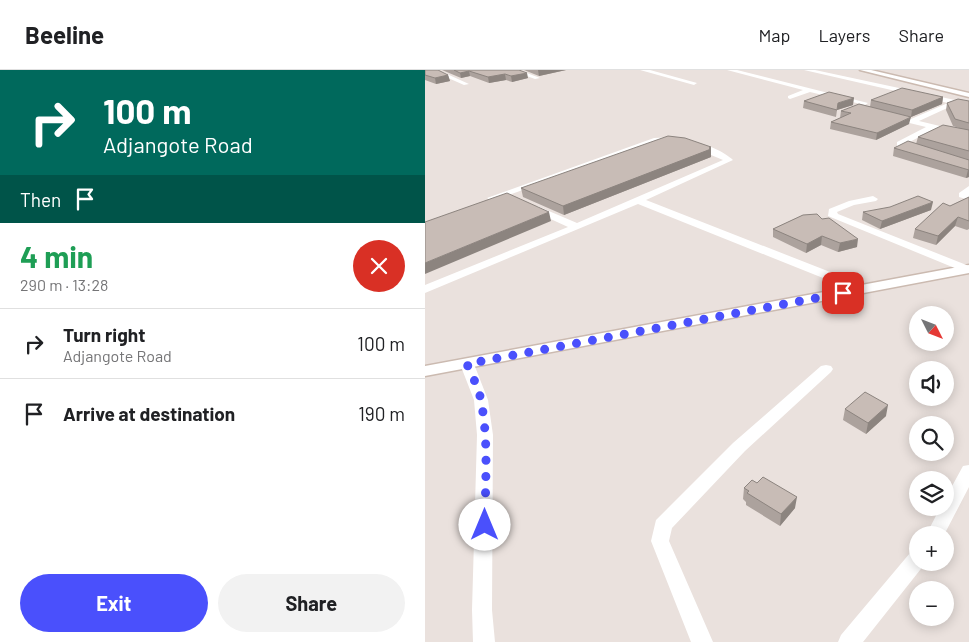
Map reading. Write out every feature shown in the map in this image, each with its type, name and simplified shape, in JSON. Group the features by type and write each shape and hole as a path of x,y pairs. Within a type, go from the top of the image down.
{"street":[{"path":"425,71 431,70 466,84"},
{"path":"513,70 537,78"},
{"path":"643,70 694,83"},
{"path":"730,70 810,89 865,106 874,100"},
{"path":"807,70 969,105"},
{"path":"863,70 968,95"},
{"path":"790,97 843,78"},
{"path":"882,96 898,90"},
{"path":"912,121 955,102"},
{"path":"884,114 969,135"},
{"path":"926,153 900,144 933,126"},
{"path":"425,289 577,227 729,160 720,154 677,139 665,138 513,198 487,200"},
{"path":"969,189 962,195 969,197"},
{"path":"513,198 577,227"},
{"path":"873,199 845,206 833,212 833,216 968,269"},
{"path":"637,200 862,290"},
{"path":"425,371 968,269"},
{"path":"467,364 481,400 485,435 482,610 484,642"},
{"path":"702,642 660,541 663,525 739,447 826,369"},
{"path":"940,526 969,471"},
{"path":"849,642 909,569"}],"building":[{"path":"425,70 438,70 448,75 435,78 425,75"},
{"path":"454,70 519,70 527,73 488,77 469,71 460,73"},
{"path":"902,88 943,97 912,110 871,100"},
{"path":"829,92 854,98 838,103 837,110 804,101"},
{"path":"958,99 969,101 969,123 955,119 947,103"},
{"path":"859,104 911,117 877,133 831,122 851,113 841,111"},
{"path":"943,125 969,130 969,151 918,137"},
{"path":"668,136 685,138 711,147 709,148 711,149 563,206 521,188"},
{"path":"908,141 969,160 969,170 894,148"},
{"path":"507,193 549,212 425,263 425,222"},
{"path":"918,196 933,202 882,221 863,212 890,207"},
{"path":"969,197 969,221 958,217 938,236 915,229 943,203 950,206"},
{"path":"817,214 822,219 829,218 858,239 840,243 822,236 807,244 773,229 803,215"},
{"path":"865,392 888,405 868,423 845,409"},
{"path":"763,477 797,497 781,514 747,493 749,491 744,488 752,480 757,483"}],"route":[{"path":"485,525 485,435 481,400 467,364 843,293"}]}
